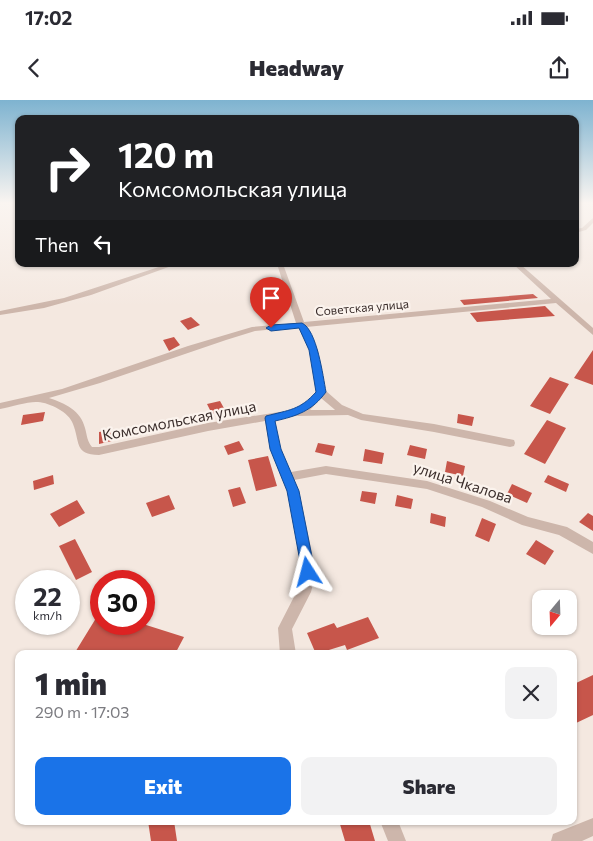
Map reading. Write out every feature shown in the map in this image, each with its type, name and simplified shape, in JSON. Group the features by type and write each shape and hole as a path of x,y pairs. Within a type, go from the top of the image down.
{"street":[{"path":"0,313 27,310 71,299 165,267"},
{"path":"281,267 302,325 314,350 321,392"},
{"path":"519,267 593,332"},
{"name":"Советская улица","path":"0,406 39,400 255,329 557,302"},
{"name":"Комсомольская улица","path":"294,413 309,406 321,392 330,402 349,413"},
{"name":"Комсомольская улица","path":"39,400 54,402 66,409 77,421 84,447 88,451 99,451 239,421 294,413 349,413 510,443"},
{"path":"270,418 275,449 288,477 304,541 308,572 304,592 285,628 288,650"},
{"name":"улица Чкалова","path":"288,477 326,470 427,485 486,504 526,521 563,531 593,549"},
{"path":"391,825 397,841"},
{"path":"560,841 593,827"}],"building":[{"path":"533,294 538,298 464,305 460,300"},
{"path":"545,306 555,316 477,322 470,313"},
{"path":"191,317 200,325 188,330 180,321"},
{"path":"174,337 180,345 169,351 163,340"},
{"path":"593,350 593,385 574,378"},
{"path":"550,377 569,384 550,414 530,406"},
{"path":"220,401 225,410 212,414 207,404"},
{"path":"45,412 43,421 21,425 23,415"},
{"path":"458,414 474,417 472,426 457,423"},
{"path":"547,420 566,428 545,464 524,454"},
{"path":"111,430 112,441 99,444 99,432"},
{"path":"239,441 244,450 228,455 224,446"},
{"path":"318,443 335,446 332,456 315,452"},
{"path":"410,445 427,449 425,459 407,455"},
{"path":"365,449 384,453 382,464 363,461"},
{"path":"268,456 277,486 256,491 248,460"},
{"path":"447,461 465,466 463,476 445,472"},
{"path":"53,475 54,484 34,490 33,481"},
{"path":"548,475 569,484 566,492 544,482"},
{"path":"512,484 532,493 527,503 507,494"},
{"path":"240,487 246,503 233,507 228,490"},
{"path":"362,491 377,493 375,504 360,501"},
{"path":"169,495 175,509 152,517 146,503"},
{"path":"397,495 413,499 411,509 395,506"},
{"path":"77,500 85,513 59,527 50,514"},
{"path":"431,513 446,517 445,527 430,523"},
{"path":"588,513 593,516 593,531 579,522"},
{"path":"482,518 496,524 489,542 475,536"},
{"path":"75,539 91,570 90,573 80,578 80,570 71,570 59,546"},
{"path":"536,540 554,551 545,565 526,554"},
{"path":"368,617 379,638 347,650 345,645 329,650 314,650 307,633 334,623 337,628"},
{"path":"90,628 90,635 155,635 155,628 184,637 177,650 76,650"},
{"path":"593,675 593,715 577,723 577,683"},
{"path":"149,825 175,825 177,841 151,841"},
{"path":"340,825 370,825 375,841 345,841"}],"route":[{"path":"271,328 302,325 314,350 321,392 309,406 294,413 270,418 275,449 293,491 304,541 308,572"}]}
